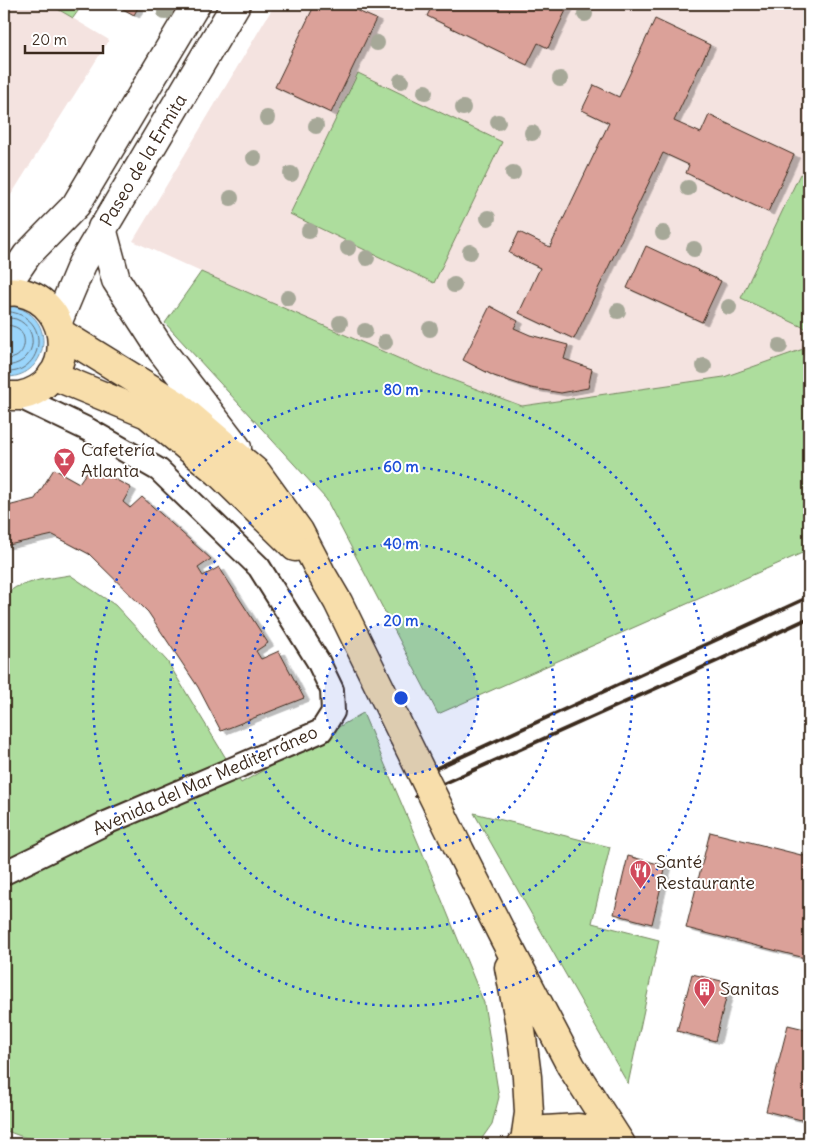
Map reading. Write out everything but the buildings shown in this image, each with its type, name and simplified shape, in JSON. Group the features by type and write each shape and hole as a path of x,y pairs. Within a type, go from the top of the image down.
{"main road":[{"name":"Paseo de la Ermita","path":"4,291 27,255 76,205 196,4"},
{"name":"Paseo de la Ermita","path":"60,328 82,264 236,4"},
{"path":"102,228 116,280 162,351 257,473 299,531 338,602 458,847 571,1066 620,1144"},
{"path":"4,291 19,292 35,298 48,308 60,328 63,348 59,362 52,375 43,385 31,392 11,396"},
{"path":"60,328 177,405 257,473"},
{"path":"52,375 148,414 218,472 321,573"},
{"path":"504,938 521,1030 527,1076 529,1113 523,1142"},
{"path":"523,1142 545,1130 578,1128 602,1134 620,1144"}],"street":[{"name":"Avenida del Mar Mediterráneo","path":"4,873 106,822 321,731 333,712 332,690 318,661 260,568 159,470 89,430 11,396"}],"shaded area":[{"path":"4,4 49,4 109,40 4,206"},
{"path":"275,4 809,4 809,347 724,377 522,406 423,369 133,241"}],"green space":[{"path":"49,4 83,4 73,18"},
{"path":"358,73 502,142 434,283 290,214"},
{"path":"800,174 809,178 809,330 741,298"},
{"path":"201,272 423,369 522,406 724,377 809,347 809,550 438,714 326,499 165,323"},
{"path":"70,575 115,605 167,661 241,783 363,713 484,1003 499,1097 492,1124 478,1144 63,1144 23,1137 4,1130 4,595 16,587 39,580"},
{"path":"474,813 610,847 592,923 659,940 628,1084"}],"water":[{"path":"4,306 17,307 31,315 39,325 43,337 38,360 30,369 19,375 4,377"}],"railway":[{"path":"413,779 809,597"},
{"path":"416,796 809,618"}],"place":[{"name":"Cafetería Atlanta","path":"65,478"},
{"name":"Santé Restaurante","path":"640,890"},
{"name":"Sanitas","path":"704,1007"}]}
